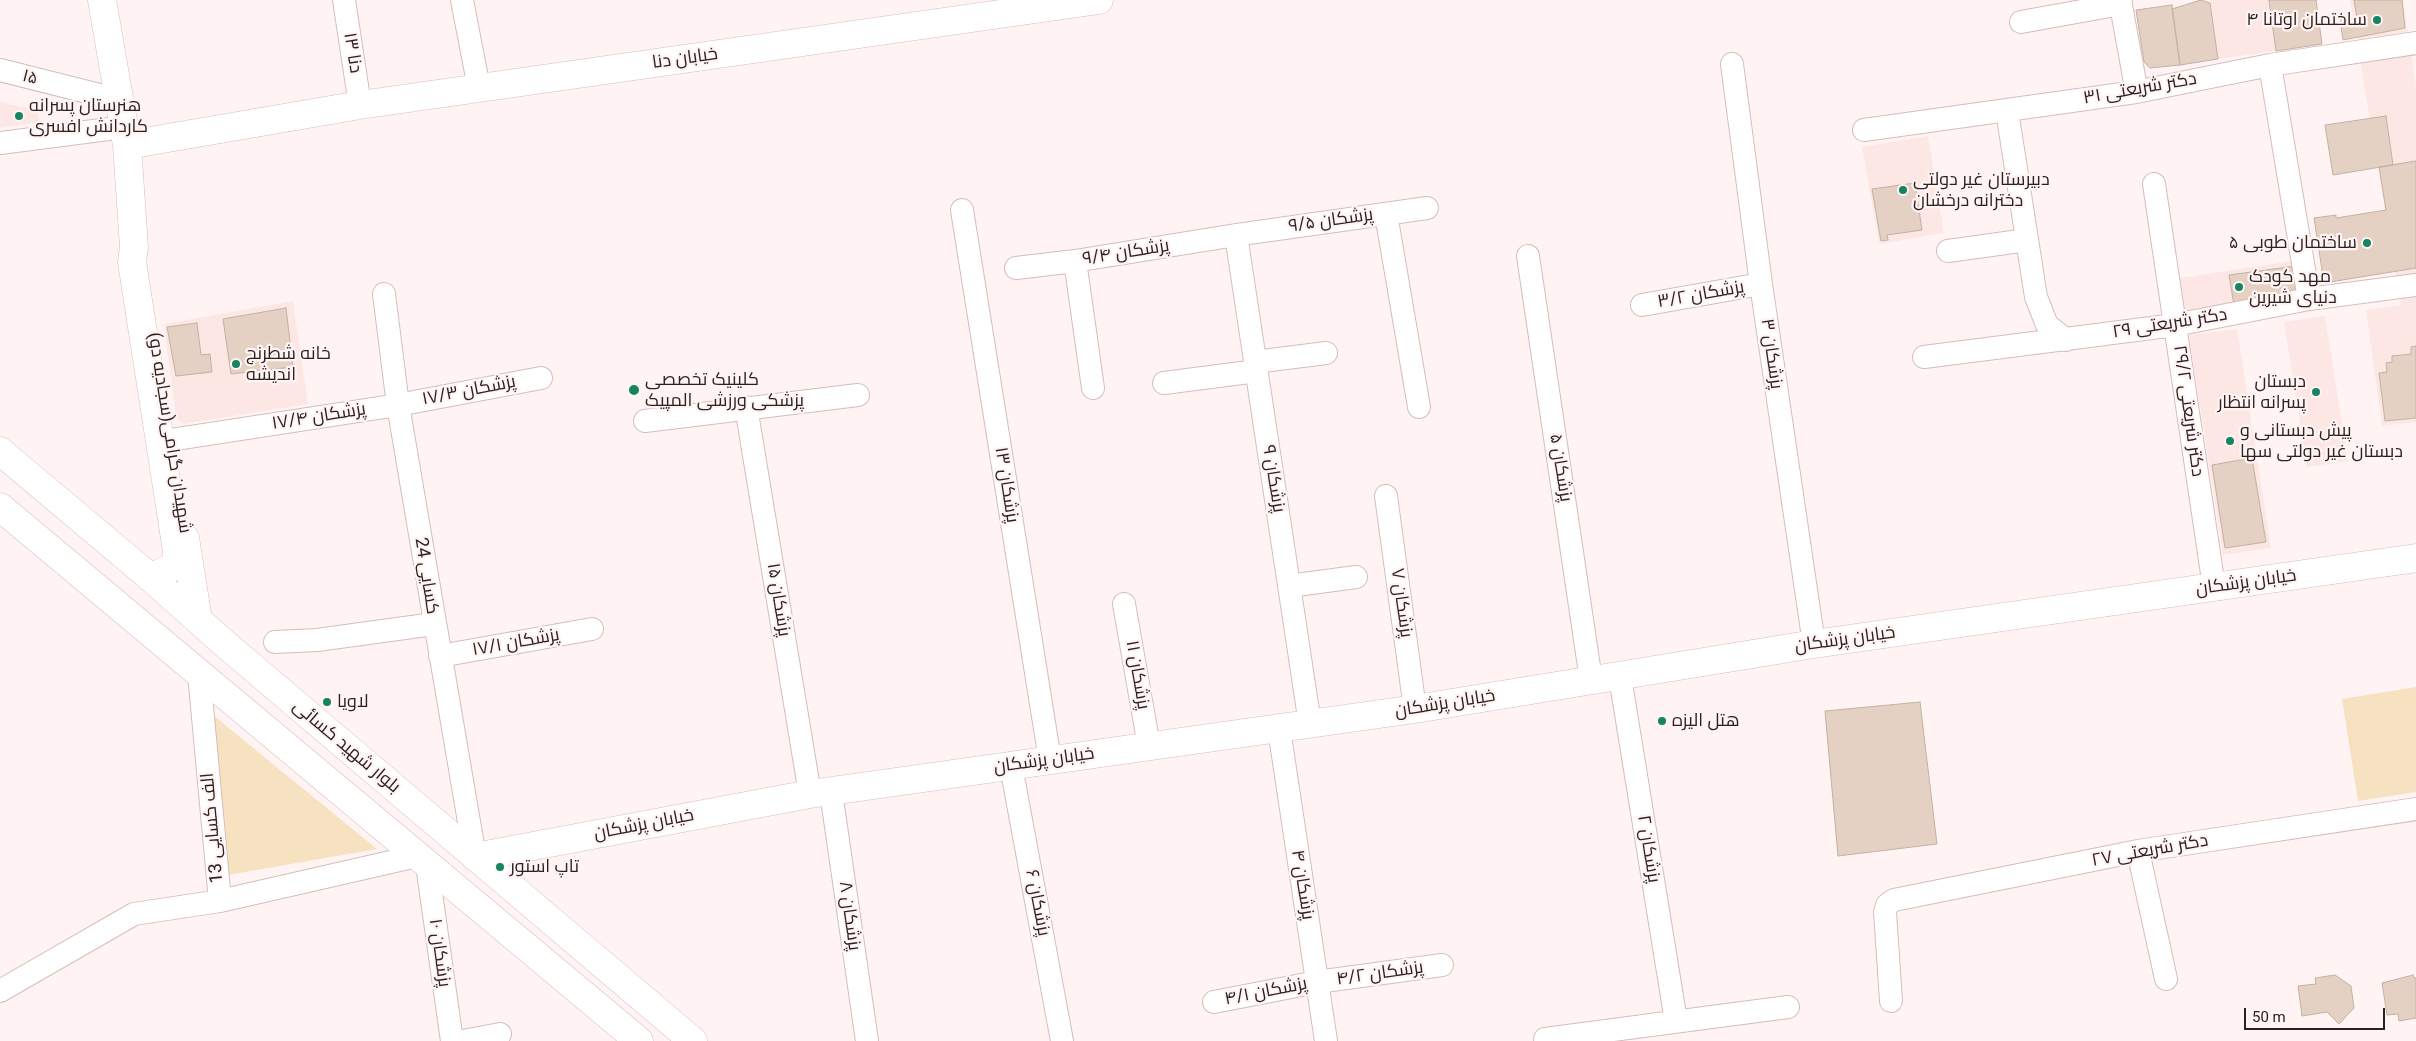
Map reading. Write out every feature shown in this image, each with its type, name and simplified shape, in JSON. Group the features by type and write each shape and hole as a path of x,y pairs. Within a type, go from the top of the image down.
{"street":[{"name":"شهیدان گرامی(سجادیه دو)","path":"102,0 125,136 134,246 132,262 177,551 177,560 174,566 151,578"},
{"name":"۱۳ دنا","path":"344,0 360,105"},
{"path":"462,0 479,88"},
{"name":"خیابان دنا","path":"125,136 272,122 360,105 1099,0"},
{"path":"2021,22 2120,2 2135,82"},
{"name":"۳۱ دکتر شریعتی","path":"1864,130 2136,92 2270,65 2416,43"},
{"name":"۳ پزشکان","path":"1732,64 1761,284 1814,644"},
{"path":"2270,65 2309,299"},
{"name":"۱۵","path":"0,70 119,100"},
{"path":"2007,111 2036,297 2047,325 2066,340"},
{"path":"0,143 125,136"},
{"name":"۲۹/۲ دکتر شریعتی","path":"2154,184 2214,587"},
{"name":"۹/۵ پزشکان","path":"1236,235 1427,208"},
{"name":"۱۳ پزشکان","path":"962,210 1050,760"},
{"path":"1386,214 1419,407"},
{"name":"۹/۴ پزشکان","path":"1016,268 1075,261 1236,235"},
{"name":"۹ پزشکان","path":"1236,235 1310,724"},
{"path":"1948,251 2027,240"},
{"name":"شهیدان گرامی(سجادیه دو)","path":"134,246 142,261 198,620"},
{"name":"۵ پزشکان","path":"1528,256 1591,680"},
{"path":"1075,261 1093,388"},
{"name":"۳/۲ پزشکان","path":"1642,305 1761,284"},
{"name":"۲۹ دکتر شریعتی","path":"1924,357 2175,325 2309,299 2416,285"},
{"name":"کسایی 24","path":"384,294 398,405 434,624 476,857"},
{"path":"1164,383 1326,353"},
{"name":"۱۷/۳ پزشکان","path":"398,405 541,378"},
{"path":"644,421 746,407 858,395"},
{"name":"۱۷/۴ پزشکان","path":"170,440 398,405"},
{"name":"۱۵ پزشکان","path":"746,407 821,793"},
{"name":"بلوار شهید کسائی","path":"0,451 693,1041"},
{"name":"۷ پزشکان","path":"1386,496 1415,709"},
{"path":"0,507 639,1041"},
{"name":"خیابان پزشکان","path":"476,857 821,793 1415,709 1814,644 2416,558"},
{"path":"1289,586 1356,577"},
{"name":"۱۱ پزشکان","path":"1124,604 1149,746"},
{"path":"275,642 316,640 434,624"},
{"name":"۱۷/۱ پزشکان","path":"440,656 592,630"},
{"name":"13 الف کسایی","path":"199,674 220,901 422,860"},
{"name":"۲ پزشکان","path":"1620,677 1676,1021"},
{"name":"۴ پزشکان","path":"1279,729 1326,1041"},
{"name":"۶ پزشکان","path":"1011,766 1062,1041"},
{"name":"۸ پزشکان","path":"821,793 867,1041"},
{"name":"۲۷ دکتر شریعتی","path":"1891,1001 1885,912 1887,905 1894,900 2138,851 2416,810"},
{"path":"2138,851 2166,979"},
{"name":"۱۰ پزشکان","path":"422,860 452,1041"},
{"path":"0,991 134,914 220,901"},
{"name":"۴/۲ پزشکان","path":"1317,982 1442,965"},
{"name":"۴/۱ پزشکان","path":"1214,1002 1317,982"},
{"path":"1545,1038 1788,1007"},
{"path":"463,1041 500,1034"}],"shaded area":[{"path":"2210,0 2269,0 2276,51 2218,59"},
{"path":"2350,0 2403,0 2416,86 2416,422 2382,426 2366,310 2401,305"},
{"name":"هنرستان پسرانه کاردانش افسری","path":"0,102 37,110 40,122 0,128"},
{"name":"دبیرستان غیر دولتی دخترانه درخشان","path":"1928,136 1944,233 1879,244 1862,147"},
{"name":"مهد کودک دنیای شیرین","path":"2299,260 2305,295 2178,315 2174,279"},
{"name":"خانه شطرنج اندیشه","path":"293,301 308,404 184,424 176,418 164,324"},
{"name":"دبستان پسرانه انتظار","path":"2325,316 2348,461 2307,467 2284,322"},
{"name":"پیش دبستانی و دبستان غیر دولتی سها","path":"2237,329 2271,548 2223,555 2189,335"},
{"path":"2416,687 2416,792 2358,801 2342,699"},
{"path":"213,715 263,756 377,849 228,875"}],"building":[{"path":"2201,0 2210,3 2218,59 2180,65 2172,9"},
{"path":"2269,0 2316,0 2322,44 2276,51"},
{"name":"ساختمان اوتانا ۴","path":"2354,0 2402,0 2405,28 2343,40 2340,21 2357,18"},
{"path":"2172,5 2180,65 2150,68 2144,62 2136,10"},
{"path":"2386,116 2393,165 2333,175 2325,125"},
{"name":"ساختمان طوبی ۵","path":"2416,161 2416,268 2324,283 2314,218 2336,215 2336,218 2386,210 2379,167"},
{"path":"1915,183 1922,230 1887,235 1888,240 1881,241 1872,189"},
{"path":"2296,266 2300,286 2294,297 2234,305 2229,275"},
{"path":"286,308 293,367 231,374 223,319"},
{"path":"197,323 201,355 210,354 212,372 176,376 167,327"},
{"path":"2416,346 2416,418 2385,421 2379,373 2387,372 2386,363 2392,362 2392,356 2411,354 2411,347"},
{"path":"2252,458 2266,542 2225,548 2212,465"},
{"path":"1920,702 1937,844 1838,856 1825,711"},
{"path":"2335,975 2351,986 2354,1008 2339,1024 2327,1012 2302,1016 2298,986 2316,984 2315,978"},
{"path":"2413,975 2416,978 2416,1018 2399,1021 2398,1014 2387,1015 2382,983"}],"place":[{"name":"ساختمان اوتانا ۴","path":"2377,20"},
{"name":"هنرستان پسرانه کاردانش افسری","path":"19,116"},
{"name":"دبیرستان غیر دولتی دخترانه درخشان","path":"1903,190"},
{"name":"ساختمان طوبی ۵","path":"2367,243"},
{"name":"مهد کودک دنیای شیرین","path":"2239,287"},
{"name":"خانه شطرنج اندیشه","path":"236,364"},
{"name":"کلینیک تخصصی پزشکی ورزشی المپیک","path":"634,390"},
{"name":"دبستان پسرانه انتظار","path":"2316,392"},
{"name":"پیش دبستانی و دبستان غیر دولتی سها","path":"2230,441"},
{"name":"لاویا","path":"327,702"},
{"name":"هتل الیزه","path":"1662,721"},
{"name":"تاپ استور","path":"500,867"}]}
